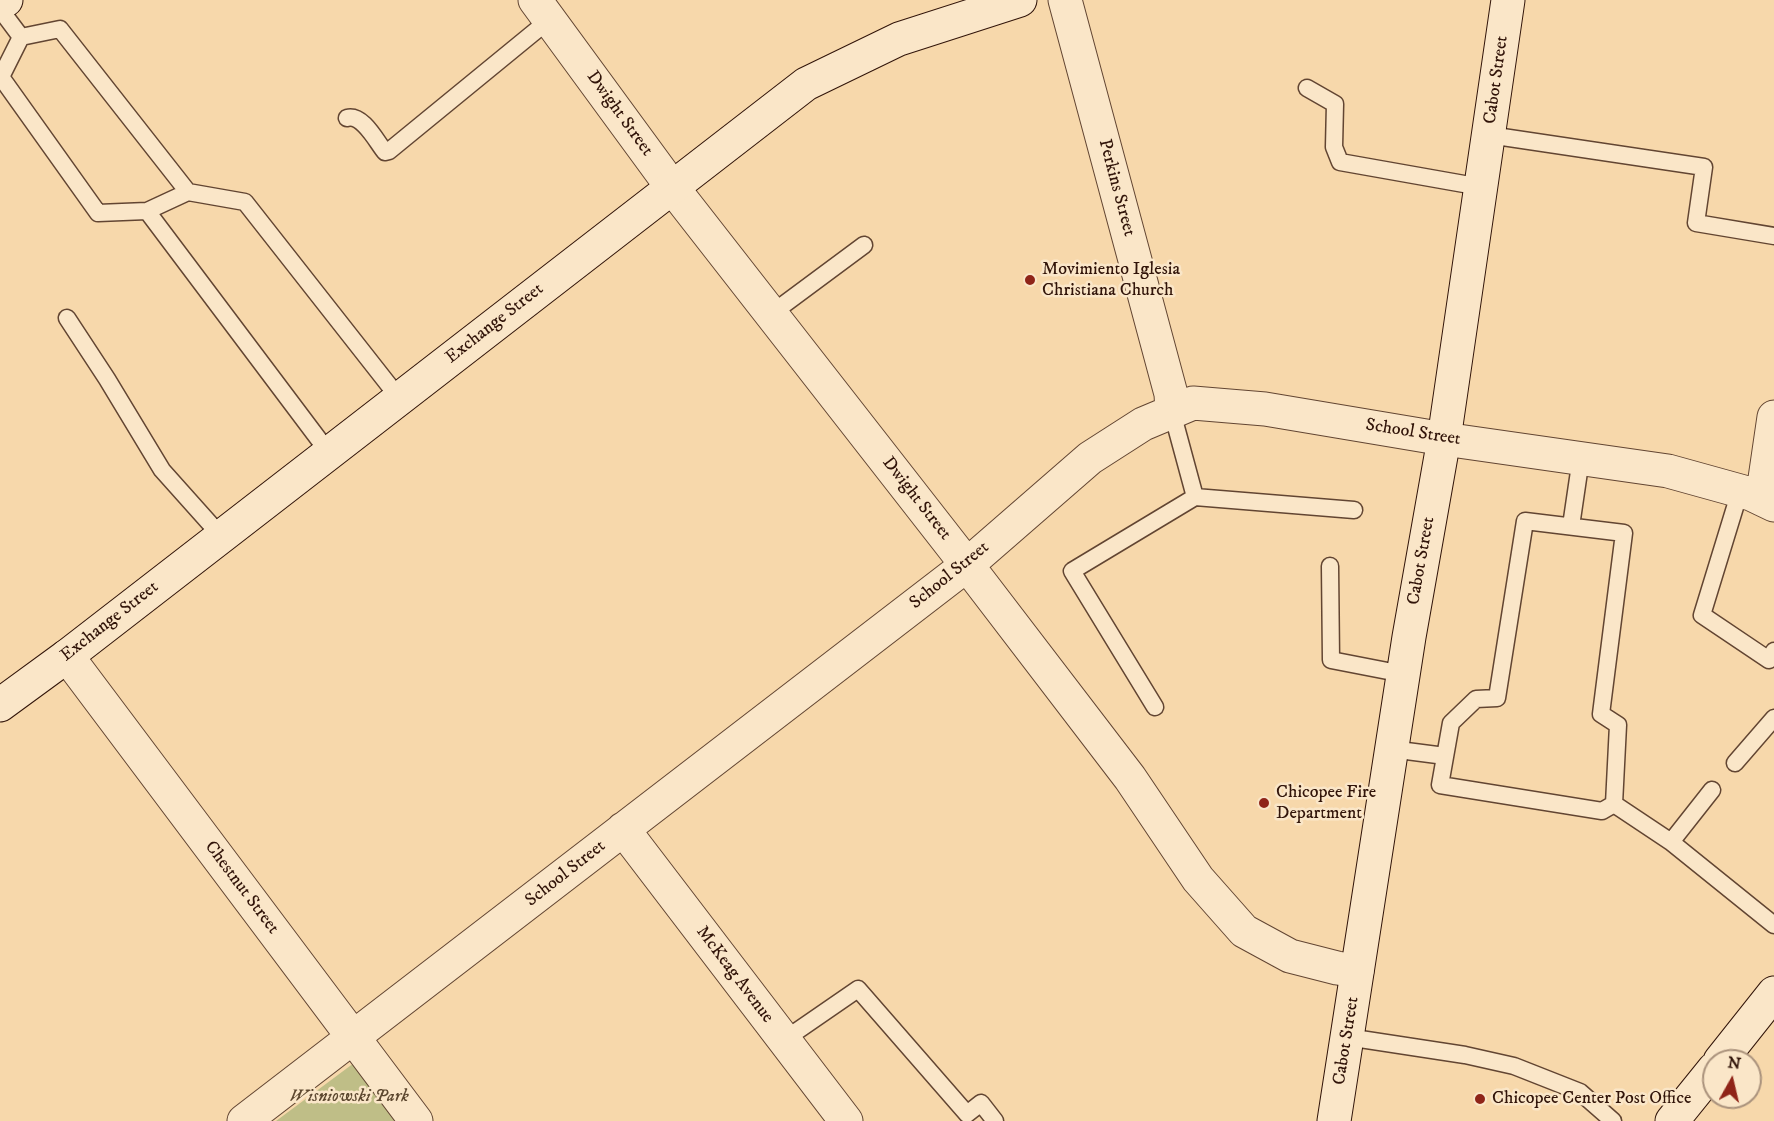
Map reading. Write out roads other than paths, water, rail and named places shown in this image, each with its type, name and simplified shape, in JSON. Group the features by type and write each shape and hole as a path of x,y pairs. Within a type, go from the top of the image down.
{"street":[{"path":"0,4 6,0"},
{"name":"Exchange Street","path":"0,705 67,656 806,84 899,39 1020,0"},
{"name":"Perkins Street","path":"1065,0 1171,394 1172,412"},
{"name":"Cabot Street","path":"1334,1121 1403,674 1444,439 1508,0"},
{"name":"Dwight Street","path":"542,10 672,186 1130,778 1198,879 1244,932 1290,956 1357,971"},
{"name":"School Street","path":"244,1121 967,565 1090,458 1143,424 1172,412 1193,404 1207,403 1265,409 1444,439 1668,471 1758,498"},
{"path":"1758,498 1774,417"},
{"name":"Chestnut Street","path":"67,656 416,1121"},
{"name":"McKeag Avenue","path":"623,829 846,1121"},
{"path":"1730,1049 1774,993"},
{"path":"1672,1121 1702,1083"}],"lane":[{"path":"0,9 21,37"},
{"path":"347,118 360,120 385,152 389,151 542,10"},
{"path":"21,37 60,29 188,192"},
{"path":"21,37 1,77 98,213 147,211 188,192 245,202 399,398"},
{"path":"1307,88 1335,104 1334,147 1340,162 1481,186"},
{"path":"1489,135 1704,167 1696,223 1774,236"},
{"path":"147,211 329,453"},
{"path":"771,314 864,245"},
{"path":"67,318 108,379 162,470 221,536"},
{"path":"1172,412 1195,497"},
{"path":"1571,526 1581,458"},
{"path":"1155,707 1072,571 1195,497 1354,510"},
{"path":"1758,498 1702,615 1769,660 1774,651"},
{"path":"1525,520 1624,533 1601,714 1618,725 1614,804 1602,812 1440,785 1451,723 1476,699 1497,699 1525,520"},
{"path":"1329,566 1331,660 1403,674"},
{"path":"1735,763 1774,718"},
{"path":"1391,749 1445,756"},
{"path":"1671,842 1712,790"},
{"path":"1614,804 1671,842 1774,925"},
{"path":"784,1040 858,989 967,1114 981,1103 995,1121"},
{"path":"1347,1037 1465,1054 1514,1066 1580,1092 1613,1121"}],"place":[{"name":"Movimiento Iglesia Christiana Church","path":"1030,280"},
{"name":"Chicopee Fire Department","path":"1264,803"},
{"name":"Chicopee Center Post Office","path":"1480,1099"}],"park label":[{"name":"Wisniowski Park","path":"349,1097"}]}
